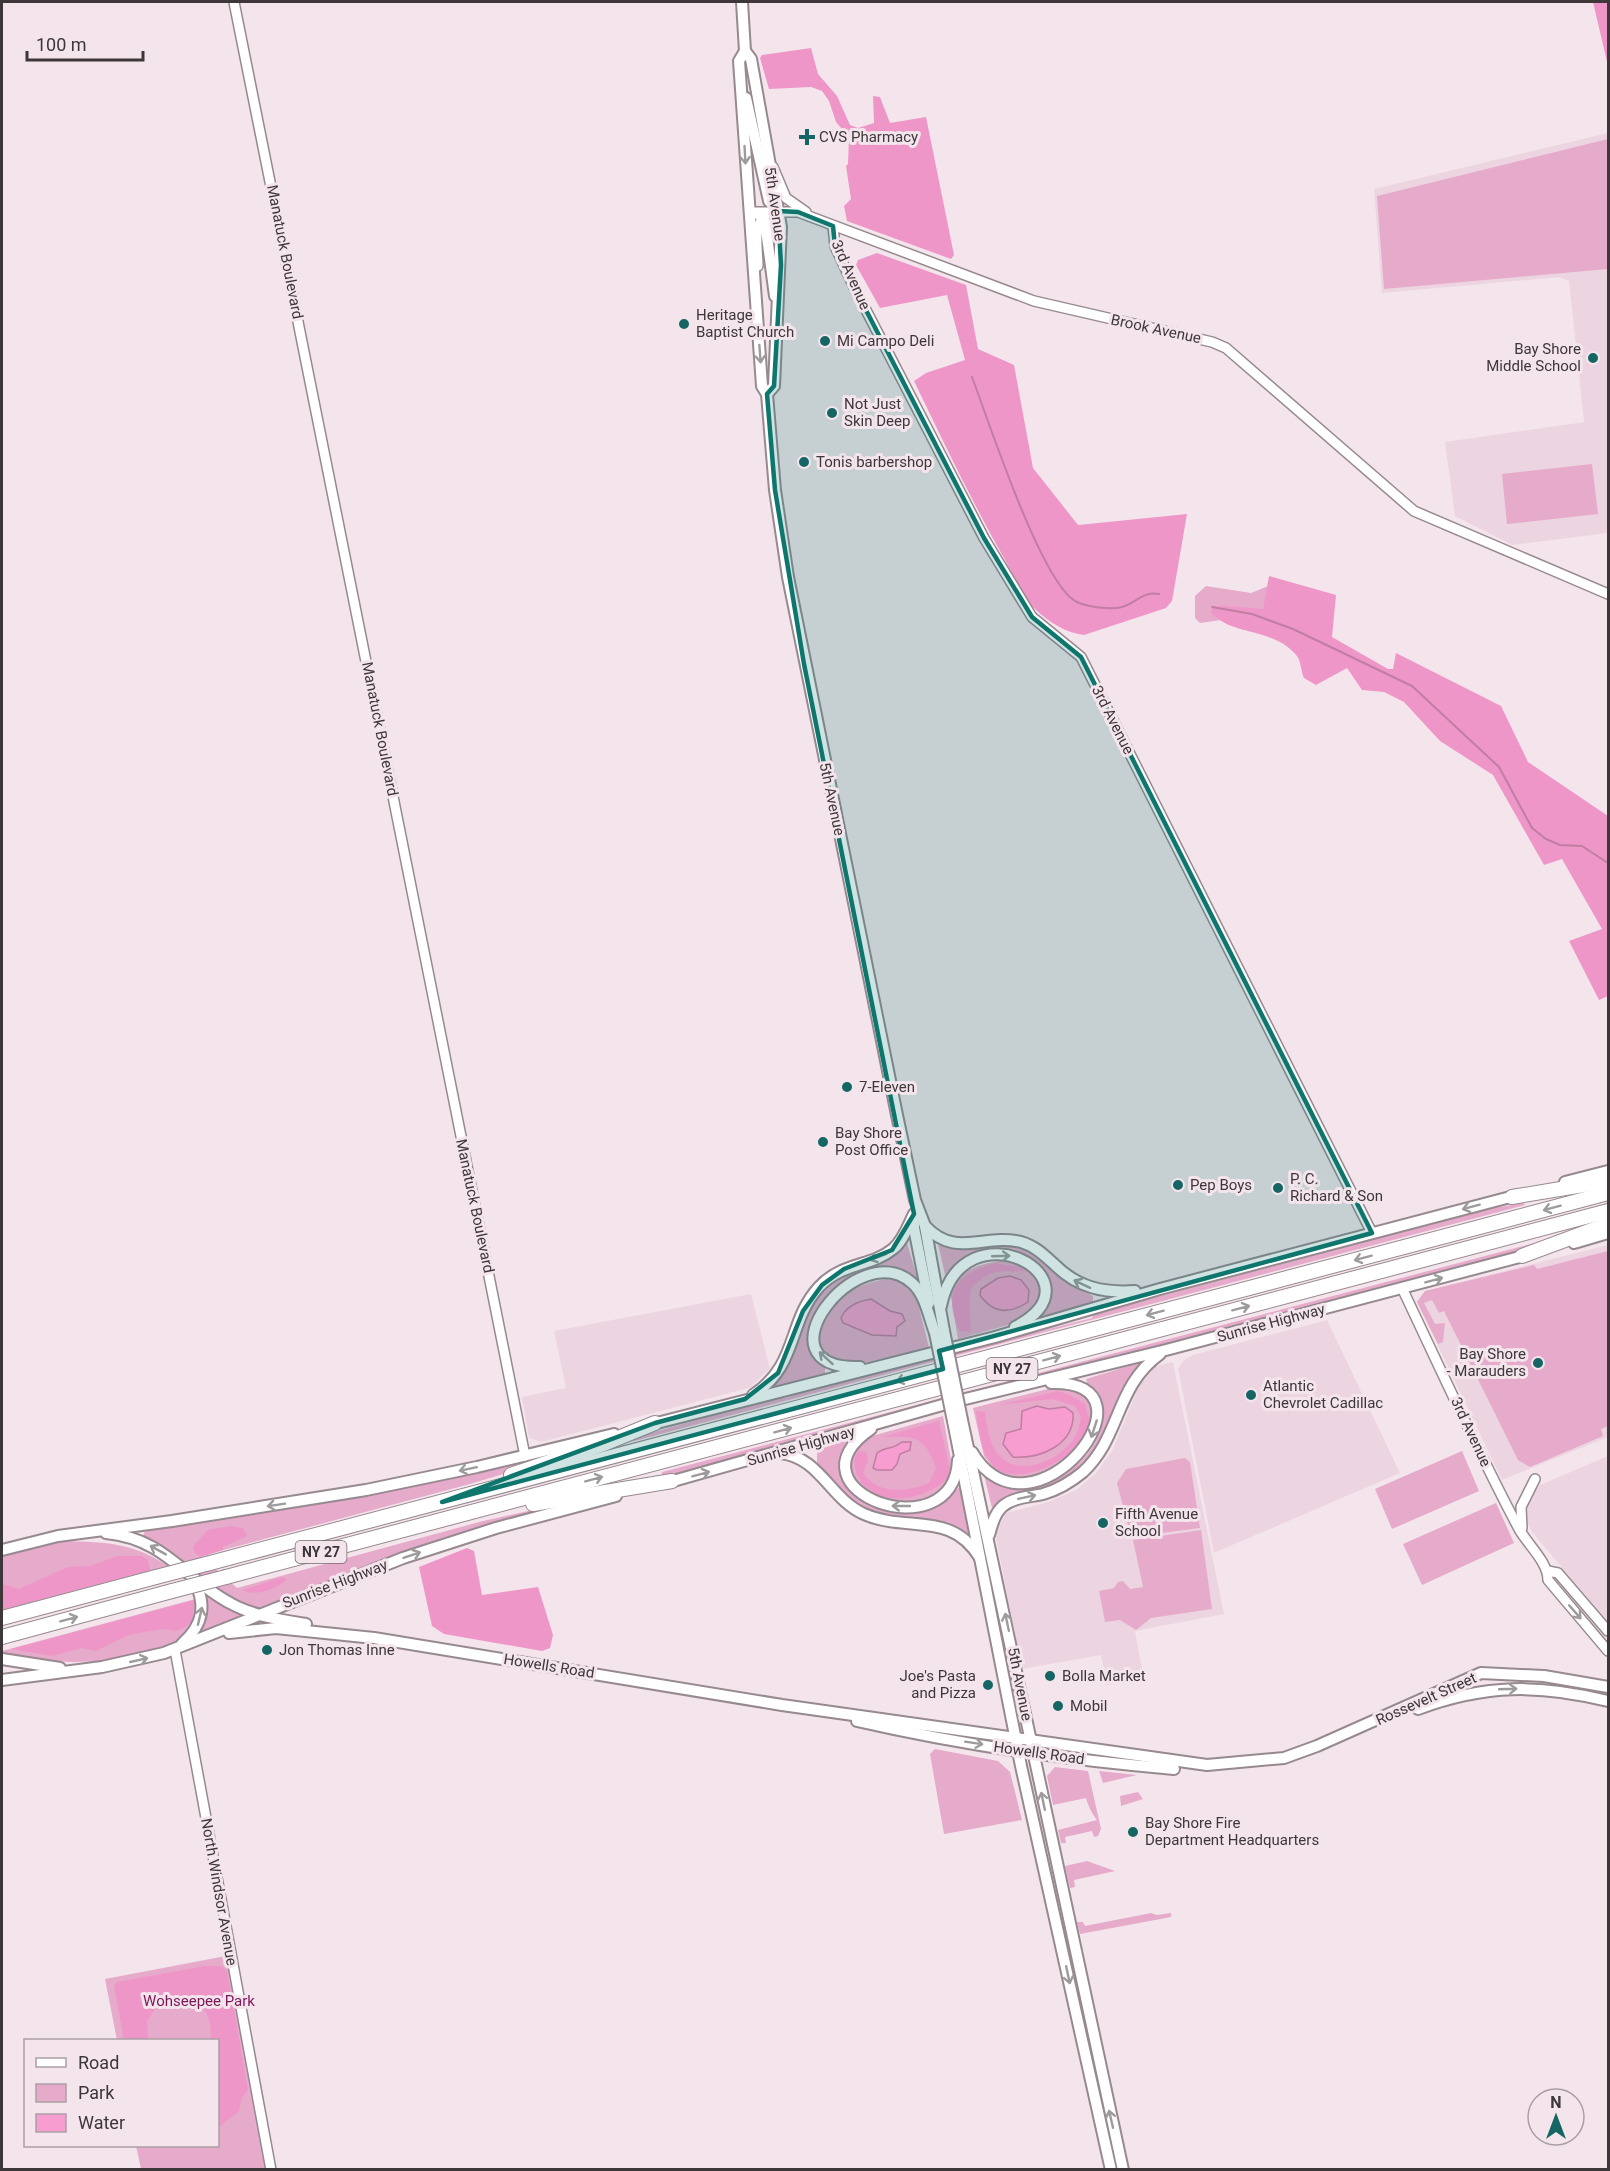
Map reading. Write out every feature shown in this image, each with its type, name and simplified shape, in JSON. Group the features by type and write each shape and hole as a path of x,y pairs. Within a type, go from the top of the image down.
{"highway":[{"path":"1512,1197 1608,1181"},
{"name":"NY 27","path":"2,1618 1608,1193"},
{"name":"Sunrise Highway","path":"7,1635 1608,1211"},
{"path":"1522,1256 1608,1224"},
{"path":"442,1502 504,1477 655,1424"},
{"path":"416,1527 624,1487 672,1481"}],"main road":[{"name":"5th Avenue","path":"742,2 745,51 751,59 781,227 774,386 767,394"},
{"name":"5th Avenue","path":"745,51 739,61 740,76 762,386 767,394 775,490 804,664 915,1200 925,1226 940,1312 940,1332"},
{"path":"740,76 752,118 769,201 778,211"},
{"path":"750,212 763,217 778,314"},
{"path":"2,1544 338,1495 525,1456 995,1337 1160,1289 1608,1171"},
{"name":"5th Avenue","path":"915,1200 914,1228 940,1332 963,1443 983,1563 1018,1745 1111,2169"},
{"path":"745,1399 768,1384 778,1373 803,1311 822,1285 844,1269 892,1250 914,1214"},
{"path":"925,1226 937,1238 951,1244 1001,1240 1026,1244 1041,1251 1071,1278 1094,1289 1117,1292 1160,1289"},
{"name":"Sunrise Highway","path":"2,1680 128,1663 175,1650 364,1572 465,1538 1030,1383 1166,1350 1608,1233"},
{"path":"940,1312 946,1285 962,1266 994,1256 1015,1256 1026,1260 1035,1266 1042,1278 1044,1291 1042,1302 1030,1317 995,1337"},
{"path":"881,1366 836,1366 822,1357 816,1347 813,1332 817,1316 830,1299 851,1284 880,1274 892,1274 906,1279 918,1290 940,1332"},
{"path":"989,1535 997,1515 1006,1504 1058,1488 1088,1467 1107,1440 1137,1374 1166,1350"},
{"path":"963,1443 985,1470 1009,1481 1043,1478 1058,1471 1077,1456 1096,1427 1097,1413 1093,1399 1082,1387 1073,1383 1030,1383"},
{"path":"879,1424 854,1442 845,1466 853,1489 880,1504 918,1505 944,1495 956,1480 963,1443"},
{"name":"5th Avenue","path":"963,1443 989,1535 1123,2169"},
{"path":"777,1453 805,1460 836,1495 864,1514 891,1522 939,1527 959,1534 972,1545 983,1563"},
{"name":"Howells Road","path":"88,1532 119,1535 142,1542 169,1556 224,1600 260,1614 374,1638 794,1707 916,1734 1018,1745 1034,1753 1221,1772 1285,1760"},
{"path":"2,1550 31,1541"},
{"path":"175,1650 193,1632 202,1614 201,1597 191,1575"},
{"name":"Howells Road","path":"200,1640 267,1628 374,1638"},
{"path":"2,1659 27,1665 84,1670"},
{"name":"Rossevelt Street","path":"1285,1760 1481,1673 1544,1676 1608,1687"},
{"path":"1285,1760 1450,1697 1497,1689 1534,1688 1608,1701"},
{"name":"Howells Road","path":"1018,1745 1031,1741 1148,1763"}],"street":[{"name":"Manatuck Boulevard","path":"234,2 525,1456"},
{"path":"767,151 786,198 818,220"},
{"path":"755,290 758,227 763,217 778,211"},
{"name":"Brook Avenue","path":"750,212 798,213 1034,301 1198,337 1226,348 1414,511 1608,594"},
{"name":"3rd Avenue","path":"833,226 835,246 853,285 984,538 1032,617 1082,657 1372,1233"},
{"name":"3rd Avenue","path":"1402,1288 1500,1493 1525,1539 1548,1571 1548,1580 1608,1651"},
{"path":"1525,1539 1521,1507 1535,1479"},
{"name":"3rd Avenue","path":"1548,1571 1558,1573 1608,1631"},
{"name":"North Windsor Avenue","path":"175,1650 271,2169"}],"highlighted area":[{"path":"778,211 798,212 833,226 835,246 853,285 984,538 1032,617 1081,657 1372,1233 939,1351 943,1369 442,1502 655,1423 745,1399 778,1373 803,1311 822,1285 844,1269 892,1250 914,1214 804,664 775,490 767,394 774,386 781,265"}],"shaded area":[{"name":"Bay Shore Middle School","path":"1608,133 1608,533 1512,545 1455,516 1445,442 1584,422 1569,281 1560,277 1382,293 1374,189"},
{"path":"1608,1245 1608,1437 1502,1480 1417,1302 1425,1291"},
{"path":"751,1294 770,1369 749,1388 541,1442 529,1438 522,1397 566,1388 554,1331"},
{"name":"Atlantic Chevrolet Cadillac","path":"1327,1320 1400,1473 1214,1553 1178,1369 1184,1360 1193,1355"},
{"name":"Fifth Avenue School","path":"1173,1362 1224,1614 1135,1631 1144,1679 1107,1685 1101,1655 1022,1669 995,1533 1006,1513 1048,1502 1076,1490 1096,1473 1112,1451 1138,1388 1155,1366"},
{"path":"1608,1456 1608,1622 1532,1532 1525,1517 1526,1503 1540,1485"}],"green space":[{"path":"1593,2 1608,2 1608,66"},
{"path":"811,48 818,74 837,96 850,125 858,128 874,123 873,96 880,97 890,123 926,117 954,255 951,259 847,221 844,206 851,199 846,166 849,137 836,122 829,101 822,91 811,87 769,89 760,58 762,55"},
{"path":"1608,139 1608,269 1384,289 1377,196"},
{"path":"877,253 966,285 978,349 1014,365 1033,468 1078,525 1187,514 1172,601 1166,608 1084,635 1058,626 1031,605 981,516 914,381 926,373 965,360 947,295 880,308 856,265 858,260"},
{"path":"1592,464 1598,514 1507,524 1502,474"},
{"path":"1269,576 1336,595 1332,637 1388,669 1393,669 1396,653 1501,706 1528,762 1608,816 1608,996 1599,1000 1569,941 1602,929 1562,859 1544,865 1493,775 1440,741 1404,702 1384,692 1362,690 1347,668 1316,685 1304,678 1297,656 1287,647 1264,635 1229,625 1210,611 1213,605 1263,609"},
{"path":"1206,586 1251,593 1268,586 1263,610 1213,605 1210,611 1221,620 1200,623 1195,618 1195,596"},
{"path":"1523,1203 1525,1205 634,1441 633,1438 782,1396 785,1398 823,1386 1092,1318 1094,1314 1483,1210"},
{"path":"1550,1239 1521,1252 1121,1358 1120,1354 706,1467 662,1476 662,1472"},
{"path":"907,1243 919,1284 885,1272 827,1301 816,1312 812,1320 809,1337 814,1354 825,1368 825,1374 772,1388 787,1364 809,1313 825,1291 845,1277 887,1259"},
{"path":"938,1244 957,1250 997,1246 1023,1249 1035,1255 1068,1283 1093,1296 1093,1302 1033,1322 1042,1309 1045,1293 1043,1274 1035,1262 1022,1255 1007,1253 990,1255 958,1268 946,1279"},
{"path":"1608,1251 1608,1426 1601,1429 1603,1436 1530,1467 1518,1460 1444,1311 1439,1313 1432,1300 1424,1303 1435,1324 1445,1323 1443,1342 1438,1344 1417,1302 1425,1291 1534,1265 1537,1269"},
{"path":"1003,1260 1023,1264 1036,1274 1041,1289 1038,1301 1019,1322 958,1339 950,1291 953,1284 958,1277 972,1269"},
{"path":"996,1263 1018,1267 1026,1271 992,1273 972,1287 969,1301 971,1332 960,1331 952,1305 957,1286 972,1272"},
{"path":"885,1279 902,1281 913,1288 911,1290 917,1299 929,1348 854,1365 840,1363 822,1349 819,1341 821,1323 825,1314 845,1294 869,1283"},
{"path":"1142,1362 1095,1451 1083,1466 1052,1486 1005,1500 992,1508 984,1475 1007,1485 1023,1487 1050,1481 1064,1474 1087,1455 1100,1430 1102,1416 1100,1405 1086,1379"},
{"path":"1056,1387 1082,1395 1089,1402 1092,1420 1083,1442 1065,1464 1055,1470 1032,1477 1003,1479 984,1456 973,1408"},
{"path":"1058,1391 1085,1404 1089,1421 1085,1436 1062,1459 1046,1468 1030,1473 1013,1474 999,1471 989,1461 983,1450 976,1411 985,1412 992,1444 1003,1459 1022,1466 1033,1465 1054,1457 1071,1443 1077,1433 1081,1417 1075,1406 1052,1399 999,1405"},
{"path":"943,1416 954,1477 933,1498 917,1503 887,1502 857,1486 851,1473 851,1458 858,1444 872,1436"},
{"path":"939,1421 951,1474 942,1483 918,1495 891,1498 878,1495 867,1488 858,1477 854,1459 859,1451 866,1452 868,1460 863,1473 877,1485 902,1490 929,1483 936,1468 932,1457 922,1443 910,1438 882,1437"},
{"path":"854,1437 844,1459 844,1478 853,1494 868,1505 886,1511 907,1513 928,1510 946,1501 958,1488 962,1489 973,1537 877,1514 857,1505 841,1492 817,1462 817,1448"},
{"path":"1462,1451 1479,1491 1392,1529 1375,1489"},
{"path":"550,1456 550,1460 470,1484 201,1556 237,1588 483,1521 595,1496 268,1605 268,1608 255,1609 230,1600 176,1555 143,1536 145,1531 376,1494"},
{"path":"1185,1458 1190,1462 1200,1528 1131,1537 1117,1483 1126,1469"},
{"path":"1496,1503 1514,1543 1422,1585 1403,1544"},
{"path":"231,1526 243,1528 247,1536 223,1547 223,1550 201,1557 195,1553 193,1546 208,1530"},
{"path":"1201,1530 1212,1609 1151,1618 1136,1630 1120,1620 1105,1622 1099,1591 1114,1588 1118,1582 1123,1581 1130,1589 1143,1587 1133,1540"},
{"path":"62,1541 105,1543 130,1548 168,1566 2,1610 2,1557 19,1550"},
{"path":"467,1548 474,1551 482,1595 538,1587 553,1635 550,1648 542,1651 444,1634 432,1626 419,1567"},
{"path":"117,1556 142,1556 148,1560 150,1570 2,1610 2,1584 19,1589 68,1567 90,1566"},
{"path":"283,1577 287,1580 266,1591 253,1593 242,1590"},
{"path":"200,1589 243,1615 243,1618 196,1636 206,1616"},
{"path":"199,1598 200,1612 197,1619 179,1642 139,1656 92,1662 67,1662 44,1661 2,1654 2,1651"},
{"path":"195,1600 192,1620 186,1627 176,1631 162,1629 129,1635 96,1651 82,1648 52,1656 11,1649"},
{"path":"935,1749 998,1761 1010,1772 1022,1820 944,1834 930,1754"},
{"path":"1055,1767 1088,1771 1101,1829 1098,1836 1094,1837 1092,1831 1065,1837 1066,1843 1061,1843 1058,1830 1097,1820 1086,1798 1053,1805 1047,1776"},
{"path":"1099,1771 1137,1775 1103,1783"},
{"path":"1138,1792 1143,1799 1121,1806 1120,1796"},
{"path":"1087,1861 1115,1871 1074,1880 1075,1887 1070,1888 1065,1866"},
{"path":"1151,1913 1157,1915 1171,1913 1171,1917 1080,1934 1077,1922 1083,1922 1085,1926"},
{"name":"Wohseepee Park","path":"231,1955 271,2169 141,2169 136,2147 219,2147 219,2039 117,2039 105,1979"},
{"path":"205,1966 221,1966 227,1971 248,2089 241,2100 239,2111 219,2127 219,2039 210,2039 209,2019 199,2004 182,1997 161,2000 147,2021 148,2039 124,2039 114,1986 117,1982"}],"water":[{"path":"1010,1276 1021,1280 1029,1290 1028,1302 1008,1310 990,1306 980,1295 981,1289 998,1278"},
{"path":"871,1299 890,1311 902,1314 905,1321 897,1327 896,1336 872,1335 843,1323 841,1318 850,1307"},
{"path":"1037,1406 1049,1409 1065,1407 1073,1413 1068,1434 1054,1448 1034,1455 1013,1457 1003,1444 1006,1433 1021,1429 1022,1411"},
{"path":"902,1442 911,1442 910,1450 900,1454 892,1470 873,1468 877,1453"}],"waterway":[{"path":"972,377 1017,499 1048,566 1063,589 1077,602 1106,608 1122,607 1148,594 1159,594"},
{"path":"1212,607 1252,614 1293,629 1412,686 1499,767 1532,828 1546,839 1560,845 1582,846 1608,863"}],"place":[{"name":"CVS Pharmacy","path":"807,137"},
{"name":"Heritage Baptist Church","path":"684,324"},
{"name":"Mi Campo Deli","path":"825,341"},
{"name":"Bay Shore Middle School","path":"1593,358"},
{"name":"Not Just Skin Deep","path":"832,413"},
{"name":"Tonis barbershop","path":"804,462"},
{"name":"7-Eleven","path":"847,1087"},
{"name":"Bay Shore Post Office","path":"823,1142"},
{"name":"Pep Boys","path":"1178,1185"},
{"name":"P. C. Richard & Son","path":"1278,1188"},
{"name":"Bay Shore - Marauders","path":"1538,1363"},
{"name":"Atlantic Chevrolet Cadillac","path":"1251,1395"},
{"name":"Fifth Avenue School","path":"1103,1523"},
{"name":"Jon Thomas Inne","path":"267,1650"},
{"name":"Bolla Market","path":"1050,1676"},
{"name":"Joe's Pasta and Pizza","path":"988,1685"},
{"name":"Mobil","path":"1058,1706"},
{"name":"Bay Shore Fire Department Headquarters","path":"1133,1832"}]}
